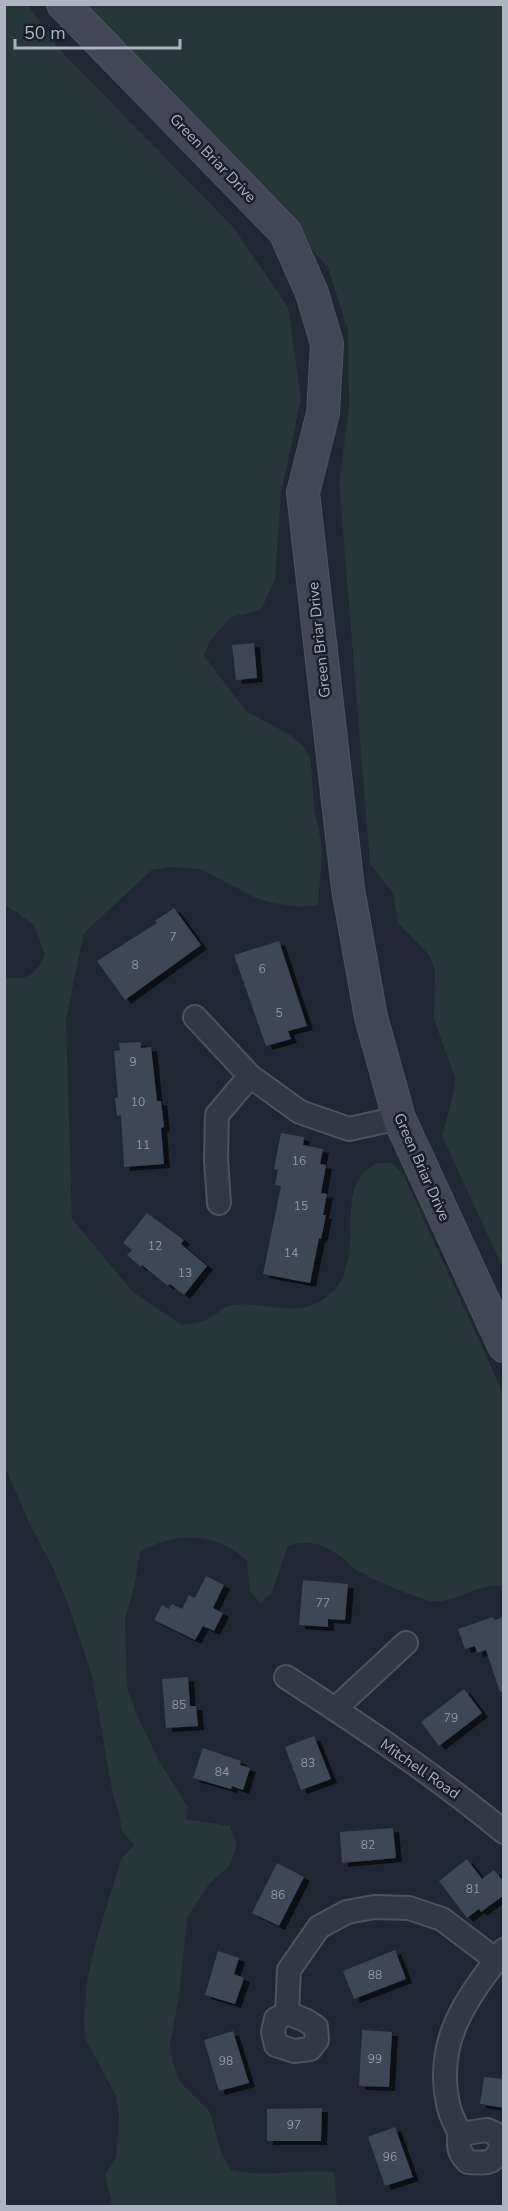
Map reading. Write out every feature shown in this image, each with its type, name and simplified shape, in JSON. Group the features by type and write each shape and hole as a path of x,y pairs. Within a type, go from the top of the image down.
{"street":[{"name":"Green Briar Drive","path":"63,4 285,232 312,293 327,344 323,413 303,493 348,889 371,1017 399,1119 504,1346"},
{"path":"195,1017 250,1076 300,1112 350,1129 399,1119"},
{"path":"219,1203 216,1159 217,1115 250,1076"},
{"path":"335,1709 406,1643"},
{"name":"Mitchell Road","path":"286,1677 476,1809 504,1832"},
{"path":"287,2013 289,1970 319,1927 347,1912 374,1907 408,1908 442,1919 500,1955 472,1992 450,2035 445,2072 449,2108 460,2134"}],"shaded area":[{"path":"4,5 28,5 61,51 233,227 288,307 301,399 281,493 275,579 261,610 231,617 210,641 204,656 246,711 290,735 303,746 311,760 314,809 322,856 318,905 303,907 272,903 256,898 200,869 169,867 152,870 84,933 66,1019 72,1219 133,1292 182,1325 205,1320 228,1306 242,1304 280,1308 305,1307 318,1303 330,1294 342,1280 348,1263 354,1190 361,1175 376,1164 392,1163 403,1174 503,1393 503,1587 484,1588 445,1600 427,1600 365,1575 331,1550 318,1544 304,1543 288,1546 272,1592 261,1604 250,1591 247,1561 222,1544 209,1540 182,1538 168,1540 140,1552 135,1583 125,1619 127,1688 159,1761 188,1807 186,1819 230,1826 237,1844 230,1865 209,1884 187,1918 179,1997 170,2044 173,2064 181,2083 210,2112 221,2152 231,2170 257,2173 334,2172 337,2206 112,2206 105,2174 116,2158 119,2117 116,2096 85,2038 87,1980 97,1938 121,1859 134,1845 123,1832 111,1785 92,1675 72,1615 54,1570 31,1527 5,1467 5,977 19,978 30,975 45,955 34,925 4,904"},
{"path":"88,5 503,5 503,1268 442,1136 454,1091 455,1078 434,1019 435,971 430,956 398,923 393,893 370,864 339,482 349,408 348,330 328,268 257,185 135,58"}],"building":[{"path":"254,643 257,678 236,680 232,645"},
{"path":"174,908 201,945 125,1000 97,961 157,923 155,921"},
{"path":"279,941 307,1026 288,1031 291,1039 266,1046 234,955"},
{"path":"141,1042 141,1048 151,1047 157,1101 161,1101 164,1127 161,1128 164,1164 124,1167 121,1115 117,1116 115,1098 118,1097 114,1051 120,1050 119,1043"},
{"path":"281,1133 304,1137 303,1145 323,1149 320,1164 326,1165 321,1193 327,1194 323,1215 326,1215 310,1283 263,1274 281,1186 275,1185 278,1170 274,1169"},
{"path":"147,1213 184,1240 181,1244 207,1266 184,1295 170,1284 168,1286 127,1255 132,1250 123,1243"},
{"path":"206,1576 224,1585 213,1608 223,1613 214,1631 203,1626 195,1640 154,1620 162,1605 169,1609 172,1604 182,1609 189,1595 195,1598"},
{"path":"303,1580 348,1584 345,1620 328,1619 328,1627 299,1625"},
{"path":"493,1617 494,1620 504,1617 504,1692 500,1692 486,1650 477,1653 475,1646 465,1649 458,1629"},
{"path":"188,1677 190,1706 196,1706 198,1726 166,1728 162,1679"},
{"path":"464,1689 482,1713 439,1746 421,1722"},
{"path":"314,1736 331,1779 301,1790 285,1747"},
{"path":"203,1748 241,1761 240,1765 250,1768 243,1790 232,1786 231,1789 193,1778"},
{"path":"393,1828 396,1858 342,1863 340,1832"},
{"path":"467,1859 482,1879 494,1870 504,1882 504,1895 481,1912 479,1909 467,1918 439,1881"},
{"path":"277,1863 304,1877 279,1926 252,1913"},
{"path":"395,1950 406,1979 354,1999 343,1971"},
{"path":"218,1951 239,1958 234,1974 244,1978 235,2004 205,1995"},
{"path":"362,2030 392,2032 389,2087 359,2086"},
{"path":"233,2031 249,2083 219,2091 204,2040"},
{"path":"484,2077 504,2079 504,2108 480,2104"},
{"path":"322,2108 321,2141 267,2141 267,2109"},
{"path":"395,2127 413,2177 385,2186 368,2137"}]}
